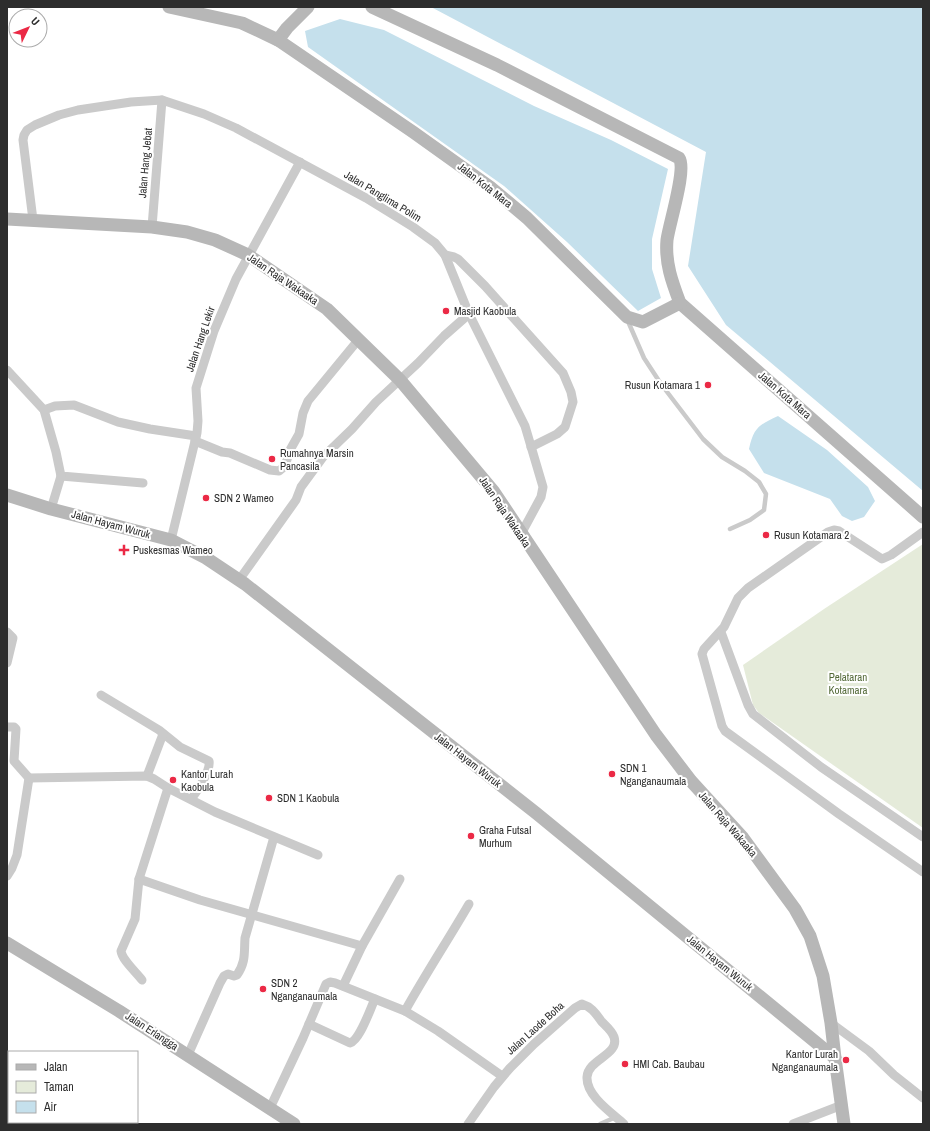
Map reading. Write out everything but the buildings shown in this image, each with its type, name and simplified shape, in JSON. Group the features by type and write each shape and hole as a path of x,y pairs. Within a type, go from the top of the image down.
{"street":[{"name":"Jalan Kota Mara","path":"169,7 242,23 278,40 413,132 490,187 527,218 627,317"},
{"path":"278,40 287,28 308,7"},
{"name":"Jalan Kota Mara","path":"372,7 497,65 679,158 682,166 667,239 667,251 668,268 671,281 680,303 923,517"},
{"name":"Jalan Panglima Polim","path":"33,220 23,140 27,130 59,115 78,110 131,102 162,100 204,114 236,128 366,198 413,227 435,243 445,255 469,314 525,426 543,487 541,497 521,534"},
{"name":"Jalan Hang Jebat","path":"152,227 162,100"},
{"name":"Jalan Hang Lekir","path":"171,540 196,438 198,421 196,388 214,331 248,255 300,162"},
{"name":"Jalan Raja Wakaaka","path":"7,219 152,227 187,232 215,240 248,255 327,309 400,380 494,492 656,735 691,781 743,838 795,909 810,936 823,976 832,1023 835,1058"},
{"path":"445,255 458,259 485,286 563,373 571,392 573,402 564,427 557,434 531,447"},
{"path":"627,317 643,322 680,303"},
{"path":"239,580 296,500 301,487 323,457 352,429 376,402 444,336 469,314"},
{"path":"44,410 55,406 74,405 118,422 196,438 222,452 230,453 270,470 279,471 285,466 290,450 299,434 303,413 308,401 359,339"},
{"path":"7,370 44,410 61,476 51,509"},
{"path":"61,476 143,483"},
{"name":"Jalan Hayam Wuruk","path":"7,495 51,509 171,540 206,558 239,580 536,813 835,1058"},
{"path":"923,532 882,559 839,531 834,530 828,532 748,588 738,598 721,632 704,649 702,654 722,726 725,731 839,814 923,872"},
{"path":"7,632 13,638 7,663"},
{"path":"721,632 752,714 821,767 923,837"},
{"path":"101,695 163,734 180,747 209,761 210,764 204,778 191,799"},
{"path":"7,727 14,727 16,729 14,760 29,778 17,855 7,876"},
{"path":"147,776 163,734"},
{"path":"29,778 147,776 215,812 318,855"},
{"path":"142,980 121,955 121,952 135,919 139,879 168,788"},
{"path":"188,1055 224,976 228,974 237,976 240,972 246,954 245,938 274,836"},
{"path":"139,879 200,900 362,946"},
{"path":"342,986 362,946 400,879"},
{"path":"405,1011 469,904"},
{"name":"Jalan Erlangga","path":"7,942 119,1011 294,1124"},
{"path":"270,1108 326,984 330,982 405,1011 438,1031 502,1076"},
{"path":"309,1024 350,1043 354,1042 374,999"},
{"name":"Jalan Laode Boha","path":"468,1124 502,1076 521,1056 575,1008 582,1004 589,1006 613,1036 615,1043 611,1050 590,1067 586,1078 590,1089 597,1100 624,1124"},
{"path":"832,1023 923,1098"},
{"path":"835,1058 844,1124"},
{"path":"793,1124 842,1105"}],"lane":[{"path":"627,317 644,358 661,384 703,439 722,457 745,470 759,482 766,494 764,510 750,520 730,529"},
{"path":"600,1124 616,1116"}],"green space":[{"name":"Pelataran Kotamara","path":"923,544 923,828 759,713 753,705 743,665 824,609"}],"water":[{"path":"431,7 923,7 923,491 726,325 688,266 706,152"},
{"path":"340,19 384,30 534,106 611,140 668,169 652,239 652,269 661,298 638,311 567,242 504,186 308,47 305,31"},
{"path":"778,416 827,450 868,487 875,501 864,517 852,521 842,516 830,499 764,473 749,449 755,431 766,422"}],"place":[{"name":"Masjid Kaobula","path":"446,311"},
{"name":"Rusun Kotamara 1","path":"708,385"},
{"name":"Rumahnya Marsin Pancasila","path":"272,459"},
{"name":"SDN 2 Wameo","path":"206,498"},
{"name":"Rusun Kotamara 2","path":"766,535"},
{"name":"Puskesmas Wameo","path":"124,550"},
{"name":"SDN 1 Nganganaumala","path":"612,774"},
{"name":"Kantor Lurah Kaobula","path":"173,780"},
{"name":"SDN 1 Kaobula","path":"269,798"},
{"name":"Graha Futsal Murhum","path":"471,836"},
{"name":"SDN 2 Nganganaumala","path":"263,989"},
{"name":"Kantor Lurah Nganganaumala","path":"846,1060"},
{"name":"HMI Cab. Baubau","path":"625,1064"}]}
